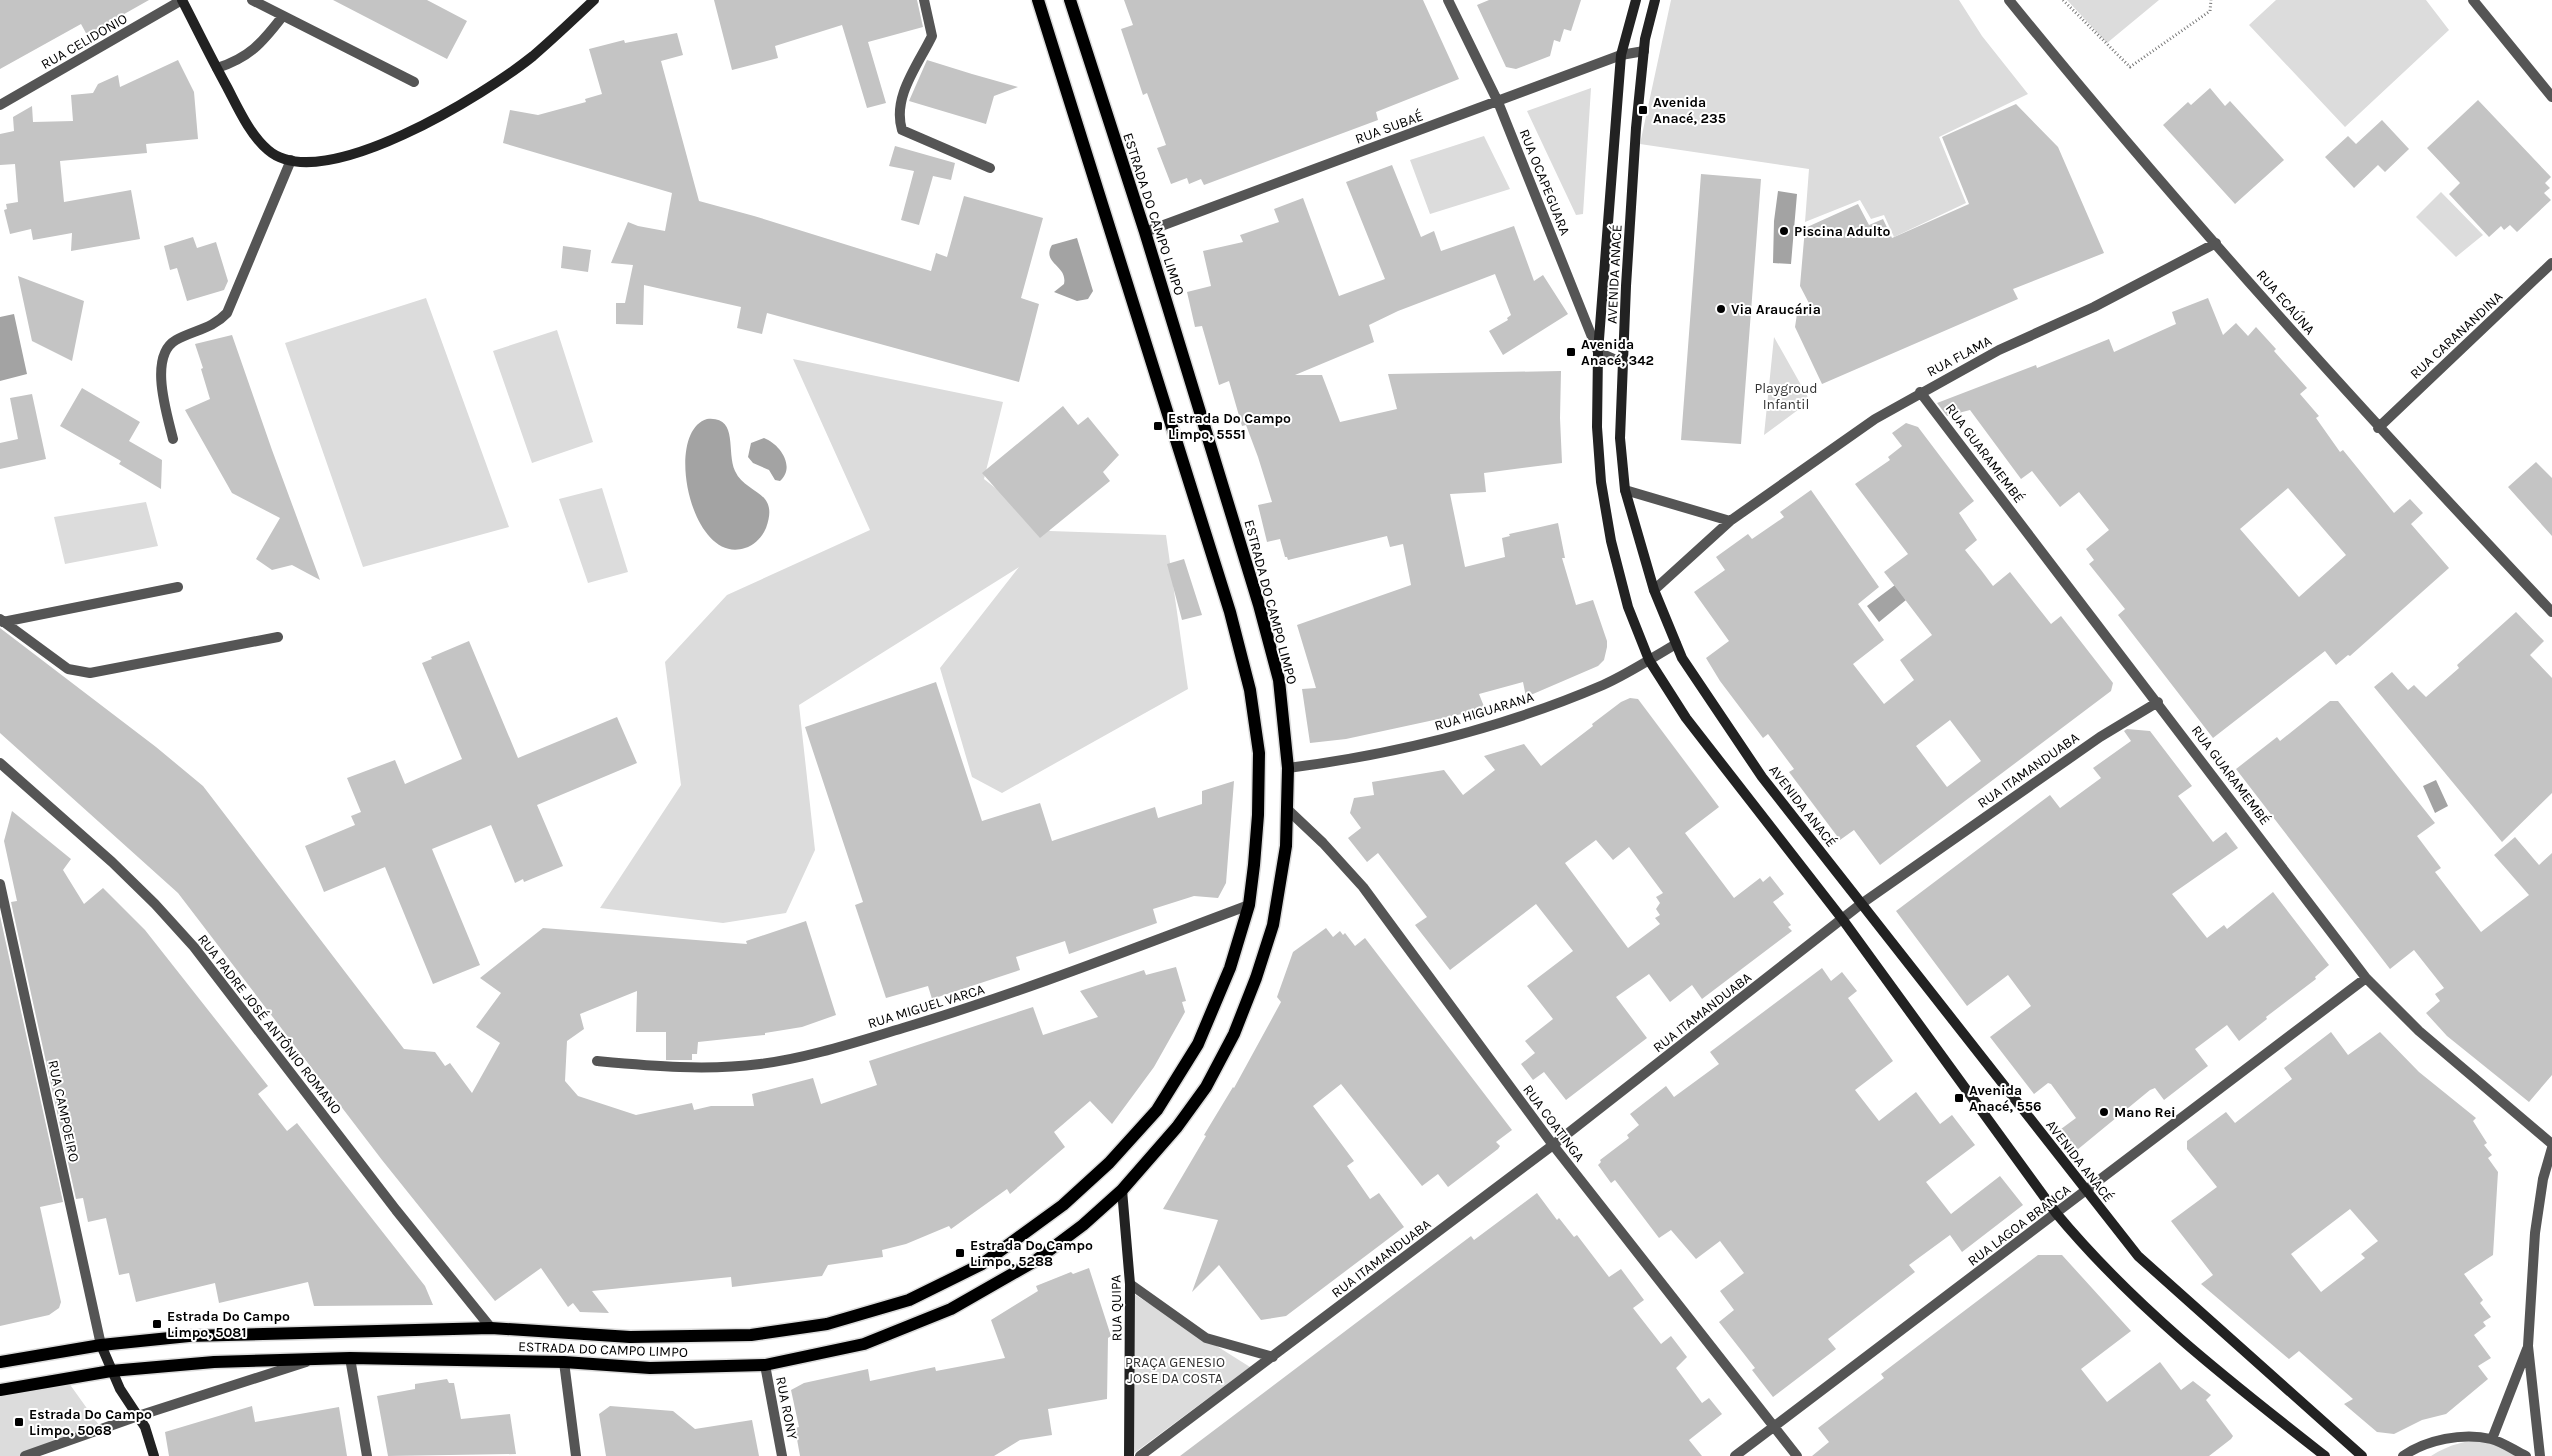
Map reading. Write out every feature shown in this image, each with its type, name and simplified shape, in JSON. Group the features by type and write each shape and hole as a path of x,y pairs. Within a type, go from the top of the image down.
{"main road":[{"name":"ESTRADA DO CAMPO LIMPO","path":"0,1362 101,1345 189,1336 491,1328 630,1337 751,1335 827,1324 909,1300 982,1264 1063,1205 1110,1163 1157,1110 1198,1044 1230,968 1248,905 1258,815 1259,753 1250,690 1230,612 1038,0"},
{"name":"ESTRADA DO CAMPO LIMPO","path":"0,1390 111,1371 214,1362 350,1358 564,1362 650,1368 765,1365 864,1344 951,1309 1035,1261 1083,1225 1122,1190 1177,1127 1200,1095 1234,1034 1256,978 1272,925 1286,846 1288,768 1279,680 1259,605 1145,232 1070,0"}],"street":[{"path":"182,0 236,105 256,136 268,150 291,160 322,162 378,147 455,107 532,57 594,0"},
{"name":"RUA CELIDONIO","path":"0,105 182,0"},
{"path":"252,0 282,17 414,82"},
{"path":"924,0 932,36 909,77 899,119 902,130 990,168"},
{"name":"RUA OCAPEGUARA","path":"1448,0 1498,102 1598,352"},
{"name":"AVENIDA ANACÉ","path":"1636,0 1621,55 1598,352 1597,427 1601,482 1610,541 1628,607 1649,660 1686,718 1843,920 2056,1213 2087,1250 2137,1302 2200,1357 2324,1456"},
{"name":"AVENIDA ANACÉ","path":"1655,0 1644,51 1634,157 1620,438 1626,490 1654,590 1682,658 1762,776 2138,1256 2362,1456"},
{"name":"RUA ECAÚNA","path":"2010,0 2074,79 2378,428 2552,612"},
{"path":"2473,0 2552,97"},
{"path":"217,68 236,62 252,52 282,17"},
{"name":"RUA SUBAÉ","path":"1145,232 1621,55 1644,51"},
{"path":"173,439 162,389 161,367 165,352 175,341 209,328 227,313 291,160"},
{"name":"RUA FLAMA","path":"1654,590 1730,521 1875,419 1920,392 1999,350 2145,281 2216,243"},
{"name":"RUA CARANANDINA","path":"2378,428 2552,263"},
{"path":"1598,352 1623,363"},
{"name":"RUA GUARAMEMBÉ","path":"1920,392 2158,702 2366,978 2419,1031 2552,1144"},
{"path":"1626,490 1730,521"},
{"path":"1,621 178,587"},
{"path":"1,621 68,669 90,673 278,638"},
{"name":"RUA HIGUARANA","path":"1288,768 1400,750 1526,714 1604,684 1676,644"},
{"name":"RUA ITAMANDUABA","path":"1140,1456 1553,1145 1843,920 1861,904 2100,737 2158,702"},
{"name":"RUA PADRE JOSÉ ANTÔNIO ROMANO","path":"0,763 112,862 155,904 194,947 396,1210 491,1328"},
{"name":"RUA COATINGA","path":"1287,809 1323,843 1363,886 1553,1145 1797,1456"},
{"name":"RUA CAMPOEIRO","path":"0,884 101,1345"},
{"name":"RUA MIGUEL VARCA","path":"597,1060 667,1068 727,1067 761,1064 842,1046 979,1005 1248,905"},
{"name":"RUA LAGOA BRANCA","path":"1736,1456 2366,978"},
{"path":"2540,1456 2528,1346 2535,1233 2543,1180 2552,1148"},
{"name":"RUA QUIPA","path":"1122,1190 1130,1284 1130,1456"},
{"path":"1130,1284 1206,1338 1273,1357"},
{"path":"101,1345 111,1371 150,1437 154,1456"},
{"path":"2492,1439 2528,1346"},
{"path":"350,1358 367,1456"},
{"path":"25,1456 138,1416 318,1359"},
{"path":"564,1362 576,1456"},
{"name":"RUA RONY","path":"765,1365 782,1456"},
{"path":"2403,1456 2438,1440 2474,1436 2492,1439 2526,1456"}],"path":[{"path":"2063,0 2130,67 2210,11 2211,0"}],"green space":[{"path":"1671,0 1959,0 1982,36 2028,94 1939,137 1966,203 1894,237 1884,215 1871,219 1860,200 1805,222 1809,169 1640,144"},
{"path":"2067,0 2159,0 2107,43"},
{"path":"2276,0 2426,0 2449,30 2345,127 2249,25"},
{"path":"1591,88 1583,214 1576,215 1527,111"},
{"path":"1484,136 1510,189 1430,214 1410,160"},
{"path":"2441,192 2483,235 2456,257 2416,217"},
{"path":"426,298 509,527 363,567 285,343"},
{"path":"557,330 593,442 532,463 493,351"},
{"name":"Playgroud Infantil","path":"1774,337 1810,401 1764,435"},
{"path":"793,359 1003,402 984,479 1050,531 1166,535 1188,689 1002,793 972,777 940,668 1019,567 799,705 815,850 786,913 723,923 600,908 681,785 665,662 727,595 870,530"},
{"path":"602,488 628,572 588,583 559,499"},
{"path":"146,502 158,546 65,564 54,517"},
{"name":"PRAÇA GENESIO JOSE DA COSTA","path":"1134,1294 1250,1367 1133,1454"},
{"path":"66,1379 101,1428 30,1456 0,1456 0,1391"},
{"path":"2489,1439 2522,1456 2431,1456 2459,1443"}],"shaded area":[{"name":"Piscina Adulto","path":"1778,191 1797,194 1791,264 1773,263 1774,221"},
{"path":"1077,238 1093,291 1088,299 1077,301 1054,292 1064,284 1064,278 1052,261 1050,251 1052,245"},
{"path":"14,314 27,374 0,381 0,317"},
{"path":"707,419 724,423 730,436 735,471 740,479 760,494 769,506 766,528 755,543 749,547 726,548 710,537 698,519 689,495 685,470 687,447 694,429"},
{"path":"764,438 776,445 784,457 786,463 785,475 780,481 775,480 769,470 753,463 748,457 751,443"},
{"path":"1895,585 1906,600 1879,622 1867,606"},
{"path":"2436,780 2448,806 2435,813 2423,786"}],"building":[{"path":"0,0 149,0 87,35 81,24 0,69"},
{"path":"333,0 427,0 467,21 447,59"},
{"path":"714,0 917,0 923,27 868,42 886,103 867,108 842,25 775,46 778,58 732,70"},
{"path":"1124,0 1423,0 1459,79 1376,112 1378,120 1204,185 1201,179 1189,184 1187,178 1171,184 1157,148 1166,145 1147,93 1143,95 1121,29 1133,25"},
{"path":"1489,0 1581,0 1571,31 1564,29 1560,42 1554,40 1550,56 1516,69 1506,67 1477,5"},
{"path":"677,33 683,55 661,61 699,201 754,216 931,271 936,253 947,257 964,196 1043,218 1021,298 1039,304 1019,382 767,313 762,334 737,328 741,307 644,285 643,325 616,324 616,303 625,303 633,265 611,263 628,222 638,226 665,231 672,193 503,143 510,110 538,115 586,102 585,99 602,94 589,49 624,40 625,43"},
{"path":"178,60 194,92 198,139 146,144 147,153 60,161 64,202 131,190 140,239 71,251 72,233 33,240 31,229 10,234 4,210 7,209 6,204 18,202 15,164 0,165 0,134 14,131 13,117 32,106 33,122 73,121 71,95 93,93 98,84 118,75 120,87"},
{"path":"927,60 1018,87 994,96 986,124 909,101"},
{"path":"2210,88 2225,106 2230,101 2284,160 2235,204 2163,125 2188,102 2191,105"},
{"path":"2478,100 2551,177 2545,183 2550,188 2544,193 2551,200 2517,232 2510,225 2504,230 2501,226 2489,237 2449,194 2460,183 2427,148"},
{"path":"2016,104 2058,147 2104,253 2013,289 2018,299 1822,384 1795,327 1797,314 1812,309 1800,286 1805,228 1858,204 1869,225 1883,219 1892,238 1969,204 1942,137"},
{"path":"2382,120 2409,149 2385,172 2378,165 2354,188 2325,157 2348,136 2356,144"},
{"path":"895,146 955,163 951,180 933,176 919,225 901,220 914,171 889,166"},
{"path":"1392,165 1421,237 1434,231 1441,251 1514,226 1534,281 1543,275 1568,314 1503,355 1489,331 1508,320 1507,318 1511,315 1495,274 1398,311 1369,325 1374,342 1295,375 1322,375 1340,422 1397,409 1388,374 1561,371 1560,418 1562,463 1484,473 1486,492 1450,494 1465,567 1505,557 1502,538 1510,536 1509,534 1558,523 1565,558 1562,558 1576,605 1593,600 1607,641 1607,647 1604,660 1598,666 1526,697 1523,682 1479,694 1485,709 1346,739 1310,743 1302,689 1316,688 1297,625 1411,585 1403,544 1390,547 1387,536 1288,560 1285,557 1280,539 1267,542 1258,505 1272,502 1258,457 1246,425 1242,426 1229,381 1219,385 1202,326 1195,327 1187,292 1211,286 1203,251 1243,242 1240,235 1279,222 1274,209 1303,198 1339,296 1385,279 1346,182"},
{"name":"Via Araucária","path":"1701,174 1761,179 1741,444 1681,440"},
{"path":"193,237 197,248 216,242 228,281 224,290 187,301 177,268 170,270 164,246"},
{"path":"563,246 591,250 588,272 561,268"},
{"path":"18,276 84,301 72,361 32,341"},
{"path":"2208,298 2223,335 2236,323 2248,336 2256,327 2276,349 2274,351 2307,388 2300,394 2319,416 2316,418 2340,452 2343,450 2394,513 2410,499 2423,513 2411,524 2449,568 2350,656 2348,655 2336,665 2325,651 2213,738 2118,615 2125,609 2089,564 2094,560 2086,549 2109,530 2079,492 2060,507 2032,471 2021,479 1970,410 1947,416 1937,403 2036,365 2037,368 2109,339 2114,352 2176,324 2172,312","holes":["2288,488 2346,555 2299,597 2240,529"]},
{"path":"232,335 320,580 292,565 272,570 256,559 280,518 232,493 185,410 210,399 195,344"},
{"path":"82,388 140,422 129,441 162,460 161,489 119,464 121,461 60,426"},
{"path":"32,394 46,459 0,469 0,443 18,439 10,398"},
{"path":"1063,406 1078,425 1088,417 1119,455 1103,472 1110,481 1040,538 982,473"},
{"path":"1906,423 1918,427 1974,501 1959,513 1977,540 1965,550 1993,586 2010,572 2051,624 2061,616 2113,683 2111,691 1880,865 1854,830 1840,840 1789,772 1794,769 1768,734 1763,738 1720,681 1706,658 1729,641 1694,592 1725,570 1716,557 1748,534 1752,539 1784,517 1780,512 1811,490 1879,587 1858,604 1884,640 1853,664 1884,704 1914,680 1900,660 1932,635 1884,572 1908,554 1855,484 1890,460 1888,457 1902,446 1892,433","holes":["1950,720 1981,761 1947,787 1916,746"]},
{"path":"2536,462 2552,478 2552,536 2508,487"},
{"path":"1184,559 1202,615 1182,620 1167,564"},
{"path":"2516,612 2544,641 2530,655 2552,678 2552,793 2502,842 2374,687 2392,672 2408,690 2414,685 2426,697 2459,668 2457,665"},
{"path":"0,628 156,747 203,786 404,1049 435,1052 445,1066 450,1063 472,1093 500,1043 476,1027 501,993 480,978 543,928 747,944 746,941 806,921 836,1015 802,1027 765,1033 765,1035 698,1042 697,1054 692,1054 692,1060 666,1060 666,1032 636,1032 637,991 580,1014 584,1029 567,1041 565,1081 578,1096 636,1115 692,1103 694,1110 711,1106 754,1106 752,1094 813,1078 821,1104 877,1085 869,1061 1033,1007 1043,1035 1098,1017 1080,991 1144,970 1146,975 1176,967 1186,1001 1182,1002 1185,1012 1154,1067 1112,1124 1090,1101 1054,1132 1065,1147 1010,1194 1007,1189 951,1229 949,1226 906,1244 882,1250 883,1257 828,1265 822,1276 732,1287 731,1277 592,1291 609,1313 580,1312 573,1303 568,1307 541,1268 495,1301 382,1160 178,893 0,733"},
{"path":"469,641 518,758 617,717 637,763 537,805 563,866 524,882 523,879 515,883 491,825 432,849 480,965 433,984 385,867 324,892 305,846 355,825 351,816 361,812 347,778 395,760 405,784 462,759 422,663 432,659 431,657"},
{"path":"936,682 982,821 1040,803 1052,841 1155,807 1158,818 1202,804 1202,791 1234,781 1226,883 1218,898 1194,896 1153,909 1157,923 1069,954 1065,941 1016,957 1020,970 932,999 928,986 886,998 855,905 863,902 805,727"},
{"path":"1630,698 1638,699 1719,807 1685,833 1734,898 1760,878 1763,882 1770,876 1784,894 1773,902 1791,925 1788,927 1792,931 1702,999 1692,985 1670,1002 1649,974 1616,997 1647,1038 1566,1100 1544,1072 1533,1080 1521,1064 1535,1053 1525,1041 1553,1019 1527,986 1573,951 1536,904 1450,970 1415,925 1427,917 1378,853 1367,862 1348,838 1361,828 1350,813 1354,798 1374,795 1372,782 1444,770 1463,795 1495,770 1484,756 1524,744 1541,766 1621,702","holes":["1596,840 1613,860 1629,847 1663,893 1656,897 1660,903 1656,909 1660,915 1655,918 1660,924 1628,948 1565,863"]},
{"path":"2330,701 2338,701 2435,823 2417,836 2441,868 2435,872 2481,932 2529,895 2494,855 2515,837 2539,865 2552,853 2552,1075 2529,1102 2447,1036 2426,1013 2440,1001 2435,994 2444,988 2414,950 2390,969 2236,769 2277,737 2280,741"},
{"path":"2127,729 2150,731 2192,786 2178,796 2213,842 2226,832 2238,848 2172,894 2207,938 2224,925 2227,929 2273,892 2329,965 2315,977 2316,979 2266,1017 2267,1019 2239,1041 2227,1025 2195,1049 2208,1066 2164,1100 2155,1088 2150,1090 2077,1150 2061,1129 2076,1118 2051,1084 2048,1083 2034,1094 1990,1037 2031,1006 2008,975 1967,1006 1896,911 2050,795 2060,808 2101,778 2093,768 2131,741 2124,731"},
{"path":"12,811 71,859 63,870 84,904 103,888 145,930 268,1086 258,1094 287,1131 297,1123 425,1286 433,1305 314,1306 308,1282 219,1303 215,1283 136,1302 129,1273 119,1275 106,1218 88,1222 83,1198 76,1199 11,902 17,901 4,841"},
{"path":"0,916 63,1202 40,1207 61,1302 59,1308 49,1315 0,1326"},
{"path":"1326,928 1333,937 1340,931 1343,935 1345,933 1355,946 1365,938 1512,1130 1496,1142 1500,1146 1498,1149 1448,1187 1438,1174 1422,1186 1341,1084 1313,1106 1354,1161 1347,1166 1370,1199 1379,1193 1404,1227 1286,1316 1261,1320 1219,1265 1192,1292 1218,1220 1163,1209 1206,1136 1204,1135 1234,1088 1281,1002 1277,997 1293,952"},
{"path":"1822,968 1831,981 1842,972 1857,991 1848,998 1893,1061 1855,1090 1879,1121 1916,1092 1940,1124 1952,1115 1975,1145 1926,1182 1951,1214 2000,1176 2023,1205 1962,1252 1950,1235 1909,1265 1915,1272 1828,1339 1836,1349 1773,1397 1752,1370 1755,1368 1719,1322 1734,1310 1720,1291 1744,1273 1720,1241 1696,1259 1671,1230 1659,1238 1615,1180 1611,1183 1598,1165 1601,1162 1600,1160 1629,1138 1627,1135 1639,1125 1630,1114 1666,1086 1674,1097 1719,1064 1710,1052"},
{"path":"2331,1032 2348,1055 2380,1032 2419,1072 2476,1118 2473,1121 2487,1143 2484,1145 2492,1155 2488,1158 2498,1172 2493,1255 2464,1274 2483,1300 2480,1303 2491,1317 2483,1322 2486,1326 2474,1335 2491,1358 2478,1366 2488,1379 2446,1414 2422,1420 2394,1434 2377,1432 2344,1404 2353,1399 2299,1351 2289,1359 2201,1284 2213,1275 2171,1221 2217,1187 2187,1149 2187,1141 2226,1112 2235,1123 2292,1079 2284,1068","holes":["2350,1209 2378,1241 2361,1254 2365,1258 2321,1292 2291,1254"]},
{"path":"1537,1193 1557,1220 1559,1218 1574,1237 1577,1235 1609,1277 1621,1269 1644,1300 1633,1308 1661,1344 1671,1336 1687,1357 1676,1368 1702,1403 1709,1398 1722,1414 1689,1440 1702,1456 1180,1456 1471,1236 1474,1240"},
{"path":"2038,1255 2062,1255 2131,1331 2081,1369 2107,1402 2160,1362 2181,1390 2193,1381 2211,1395 2206,1400 2233,1436 2231,1439 2209,1456 1812,1456 1829,1442 1818,1428 1884,1378 1881,1374"},
{"path":"1089,1268 1111,1336 1108,1338 1107,1399 1048,1409 1052,1435 1020,1440 994,1456 800,1456 795,1428 799,1427 791,1390 804,1383 868,1369 870,1381 935,1367 936,1371 1005,1358 991,1320 1038,1291 1036,1286 1071,1272 1073,1274"},
{"path":"447,1379 449,1383 454,1383 461,1419 510,1414 516,1454 388,1456 377,1396 415,1389 415,1384"},
{"path":"252,1406 255,1422 339,1407 347,1456 169,1456 165,1432"},
{"path":"610,1406 673,1411 695,1429 752,1420 759,1456 606,1456 599,1414"}],"place":[{"name":"Avenida Anacé, 235","path":"1643,110"},
{"name":"Piscina Adulto","path":"1784,231"},
{"name":"Via Araucária","path":"1721,309"},
{"name":"Avenida Anacé, 342","path":"1571,352"},
{"name":"Estrada Do Campo Limpo, 5551","path":"1158,426"},
{"name":"Avenida Anacé, 556","path":"1959,1098"},
{"name":"Mano Rei","path":"2104,1112"},
{"name":"Estrada Do Campo Limpo, 5288","path":"960,1253"},
{"name":"Estrada Do Campo Limpo, 5081","path":"157,1324"},
{"name":"Estrada Do Campo Limpo, 5068","path":"19,1422"}]}
